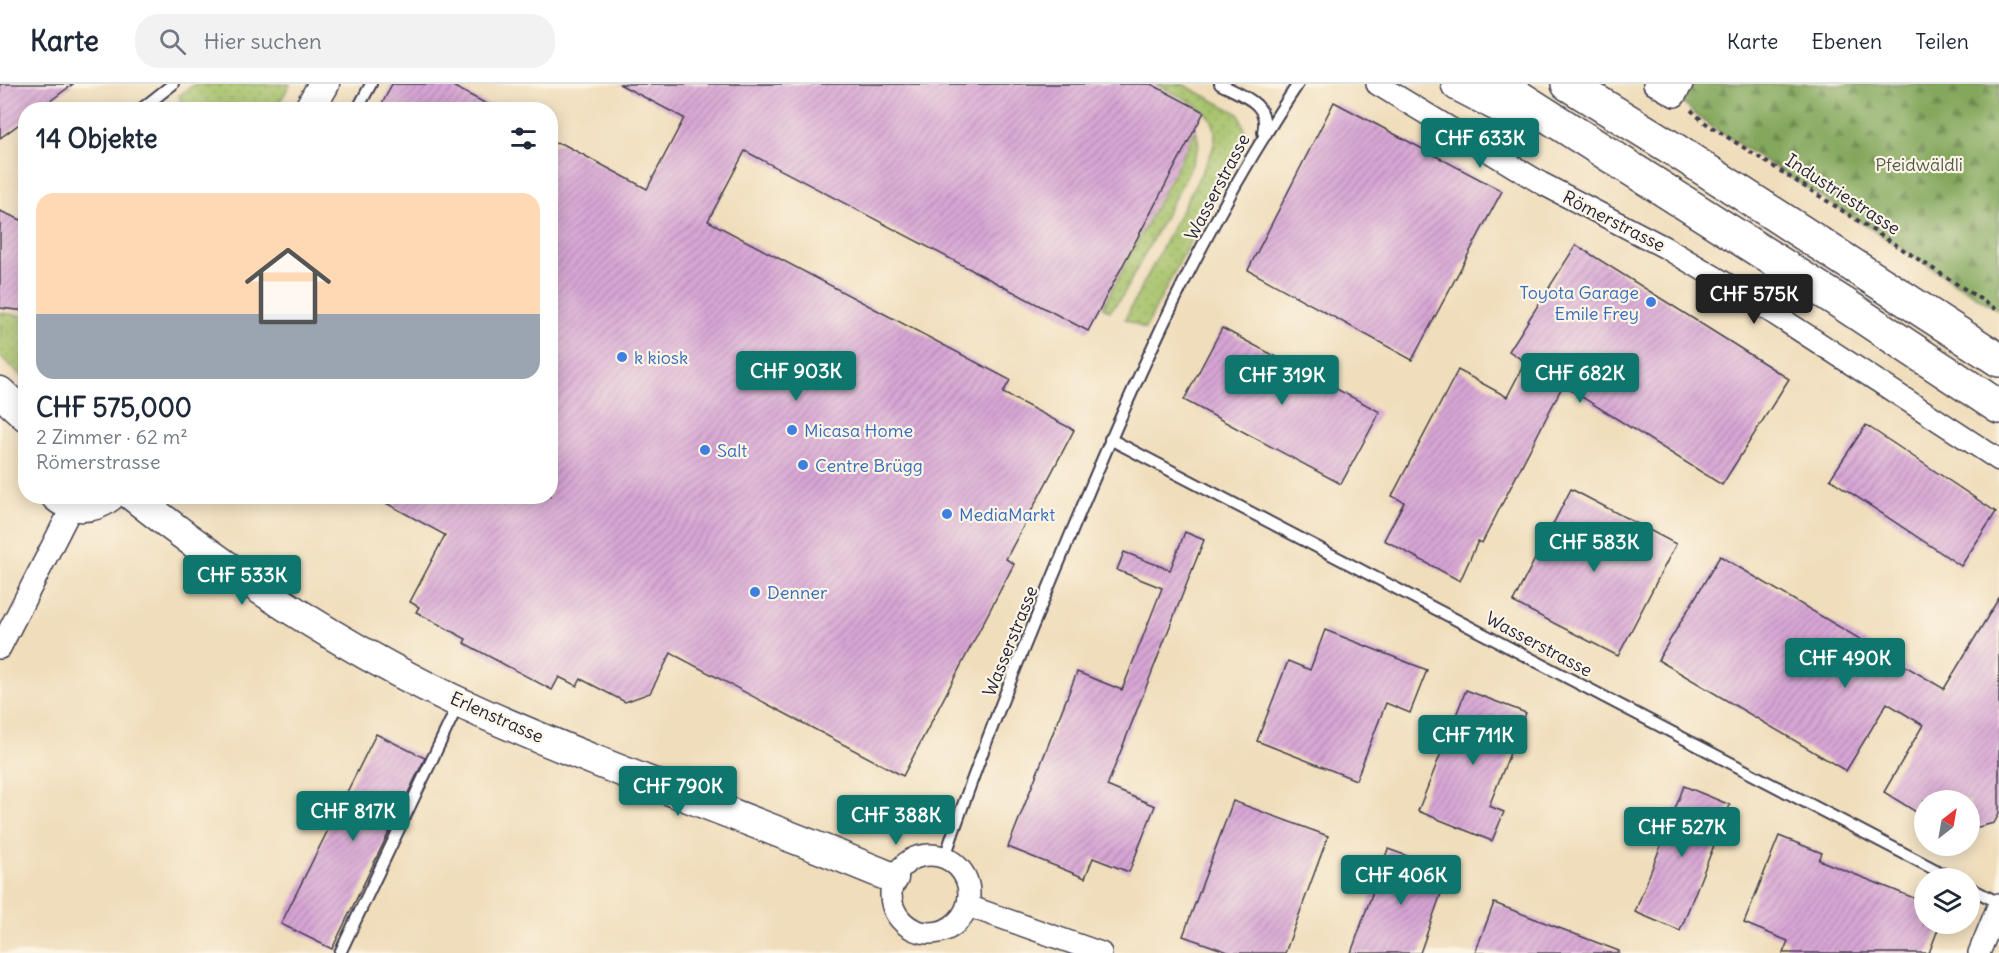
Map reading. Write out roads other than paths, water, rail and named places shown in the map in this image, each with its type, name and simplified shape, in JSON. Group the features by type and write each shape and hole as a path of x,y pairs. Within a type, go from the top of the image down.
{"highway":[{"path":"1458,84 1622,164"},
{"path":"1498,84 1845,305 1999,407"},
{"path":"1568,84 1685,156 1999,360"}],"street":[{"path":"314,102 324,84"},
{"name":"Römerstrasse","path":"1377,84 1541,183 1666,248 1742,293 1999,460"},
{"path":"1654,84 1679,90"},
{"path":"0,392 18,409"},
{"path":"0,648 63,504"},
{"name":"Erlenstrasse","path":"143,504 190,541 295,612 459,702 530,733 893,878"},
{"path":"927,855 945,857 963,872 968,883 968,906 962,917 947,929 928,934 916,931 905,924 891,903 893,878 909,860 927,855"},
{"path":"1979,953 1999,904"},
{"path":"968,906 1101,953"}],"lane":[{"path":"150,102 173,84"},
{"path":"361,102 371,84"},
{"path":"1220,84 1260,105 1266,120 1260,140"},
{"name":"Wasserstrasse","path":"945,857 1029,634 1110,439 1185,283 1260,140 1298,84"},
{"name":"Wasserstrasse","path":"1110,439 1932,868"},
{"path":"340,953 459,702"},
{"path":"1980,894 1999,904"}],"place":[{"name":"Toyota Garage Emile Frey","path":"1651,302"},
{"name":"k kiosk","path":"622,357"},
{"name":"Micasa Home","path":"792,430"},
{"name":"Salt","path":"705,450"},
{"name":"Centre Brügg","path":"803,465"},
{"name":"MediaMarkt","path":"947,514"},
{"name":"Denner","path":"755,592"}],"park label":[{"name":"Pfeidwäldli","path":"1919,164"}]}
